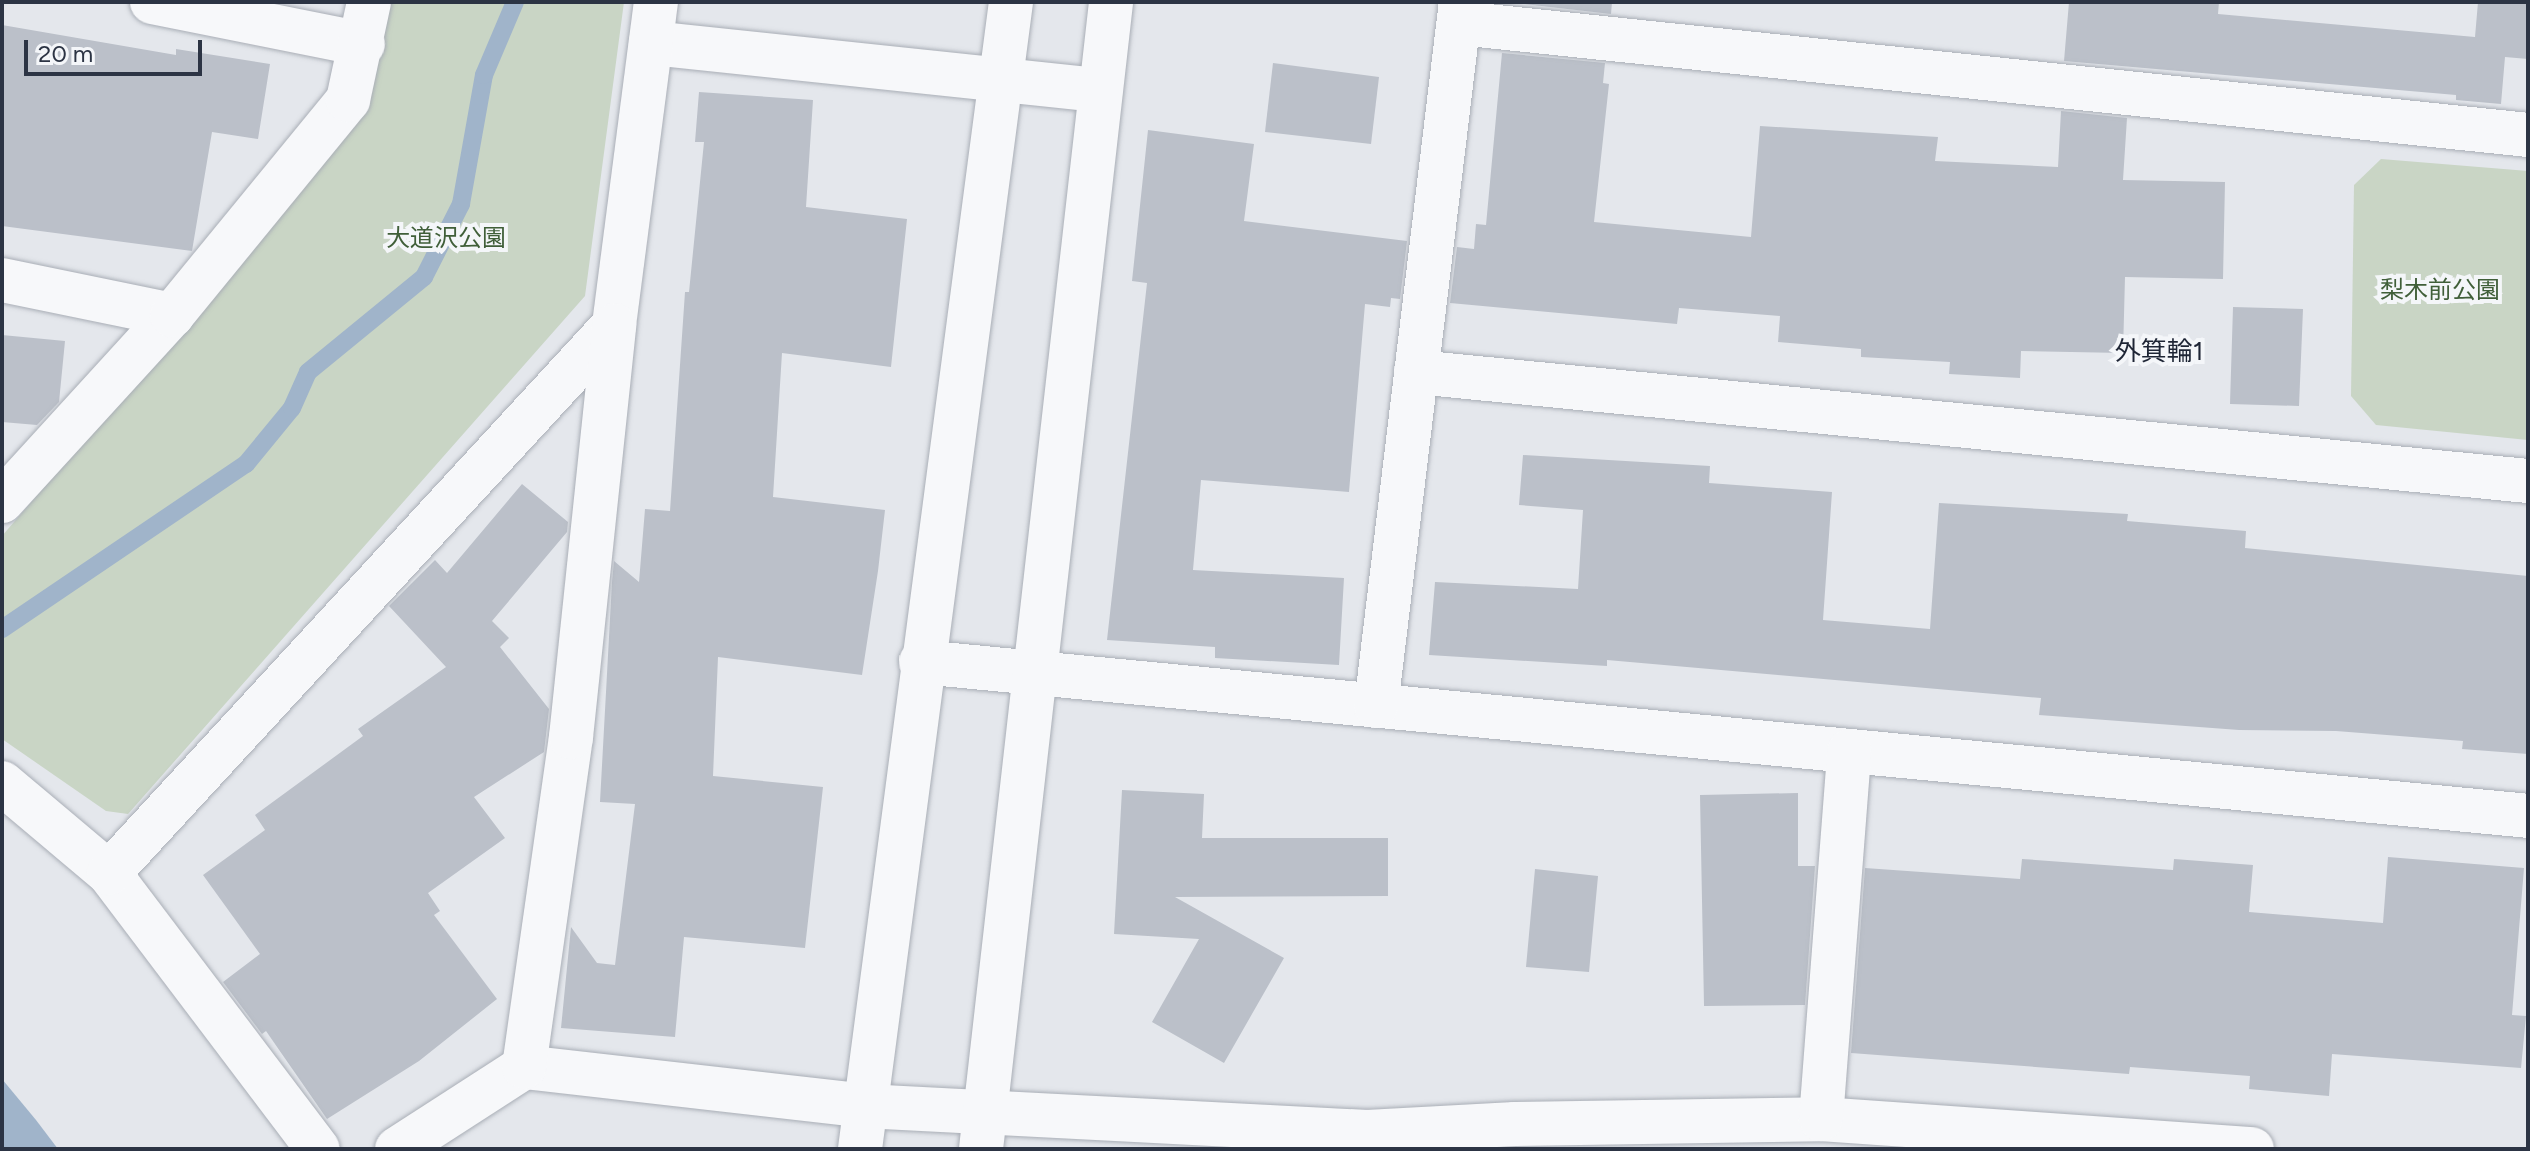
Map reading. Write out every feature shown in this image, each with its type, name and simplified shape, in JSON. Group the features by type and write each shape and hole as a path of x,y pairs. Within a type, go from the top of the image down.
{"street":[{"path":"2,501 172,315 348,100 366,23 152,2"},
{"path":"860,1149 921,662 1011,2"},
{"path":"983,1131 1111,2"},
{"path":"1376,706 1460,13 2528,135"},
{"path":"524,1067 571,737 614,325 653,22 1001,80 1101,90"},
{"path":"2,280 172,315"},
{"path":"109,873 614,325"},
{"path":"1416,372 2528,481"},
{"path":"921,662 2528,816"},
{"path":"1821,1119 1849,751"},
{"path":"2,783 109,873 318,1149"},
{"path":"397,1149 524,1067 864,1106 983,1131 1366,1141 1515,1124 1821,1119 2252,1149"}],"green space":[{"name":"大道沢公園","path":"383,2 624,2 585,296 128,814 106,811 2,739 2,536 369,108"},
{"name":"梨木前公園","path":"2381,159 2528,171 2528,440 2376,425 2351,396 2354,185"}],"water":[{"path":"2,1079 36,1120 58,1149 2,1149"}],"building":[{"path":"1507,2 1612,2 1611,14"},
{"path":"2069,2 2219,2 2218,14 2475,37 2478,2 2528,2 2528,59 2505,57 2501,104 2456,100 2456,95 2064,61"},
{"path":"2,25 176,55 176,49 270,64 258,139 212,132 192,251 2,226"},
{"path":"1502,53 1605,63 1603,83 1609,84 1594,222 1751,237 1760,126 1938,137 1935,161 2058,167 2061,111 2127,118 2123,180 2225,182 2223,279 2125,277 2123,353 2021,351 2020,378 1949,374 1950,362 1861,357 1861,349 1778,342 1780,316 1679,308 1677,324 1450,303 1457,247 1474,249 1476,224 1486,225"},
{"path":"1273,63 1379,77 1371,144 1265,132"},
{"path":"699,92 813,100 806,207 907,219 891,367 782,353 773,497 885,510 878,571 862,675 718,657 713,776 823,787 805,948 684,937 675,1037 561,1028 571,927 597,963 615,965 635,804 600,802 614,561 639,582 645,509 670,511 685,292 689,292 704,142 695,142"},
{"path":"1148,130 1254,144 1244,221 1407,241 1400,299 1391,298 1390,307 1365,304 1349,492 1201,480 1193,570 1344,578 1339,665 1215,658 1215,647 1107,640 1147,283 1132,281"},
{"path":"2233,307 2303,309 2299,406 2230,404"},
{"path":"2,335 65,341 59,402 37,425 2,422"},
{"path":"1523,455 1710,466 1709,483 1832,492 1823,620 1930,629 1939,503 2128,514 2127,521 2246,531 2245,548 2528,576 2528,754 2462,749 2463,741 2336,731 2239,730 2039,715 2041,698 1607,660 1607,666 1429,655 1435,582 1578,589 1583,510 1519,505"},
{"path":"522,484 568,522 567,532 492,621 509,638 500,647 549,709 544,752 474,797 505,838 428,893 440,911 434,915 497,999 419,1061 327,1119 266,1031 262,1034 223,982 260,954 203,875 265,830 255,815 363,736 358,729 446,667 389,606 435,560 447,573"},
{"path":"1122,790 1204,794 1202,838 1388,838 1388,896 1175,897 1284,958 1224,1063 1152,1022 1199,939 1114,934"},
{"path":"1798,793 1798,866 1815,866 1805,1005 1704,1006 1700,795"},
{"path":"2388,857 2524,868 2512,1015 2526,1016 2521,1068 2332,1054 2329,1096 2249,1089 2250,1076 2130,1067 2129,1074 1851,1053 1865,868 2020,879 2022,859 2173,870 2174,859 2253,865 2249,912 2383,923"},
{"path":"1535,869 1598,876 1589,972 1526,967"}],"waterway":[{"path":"2,629 246,464 292,408 308,372 424,277 461,204 484,75 515,2"}],"district":[{"name":"外箕輪1","path":"2159,352"}]}
